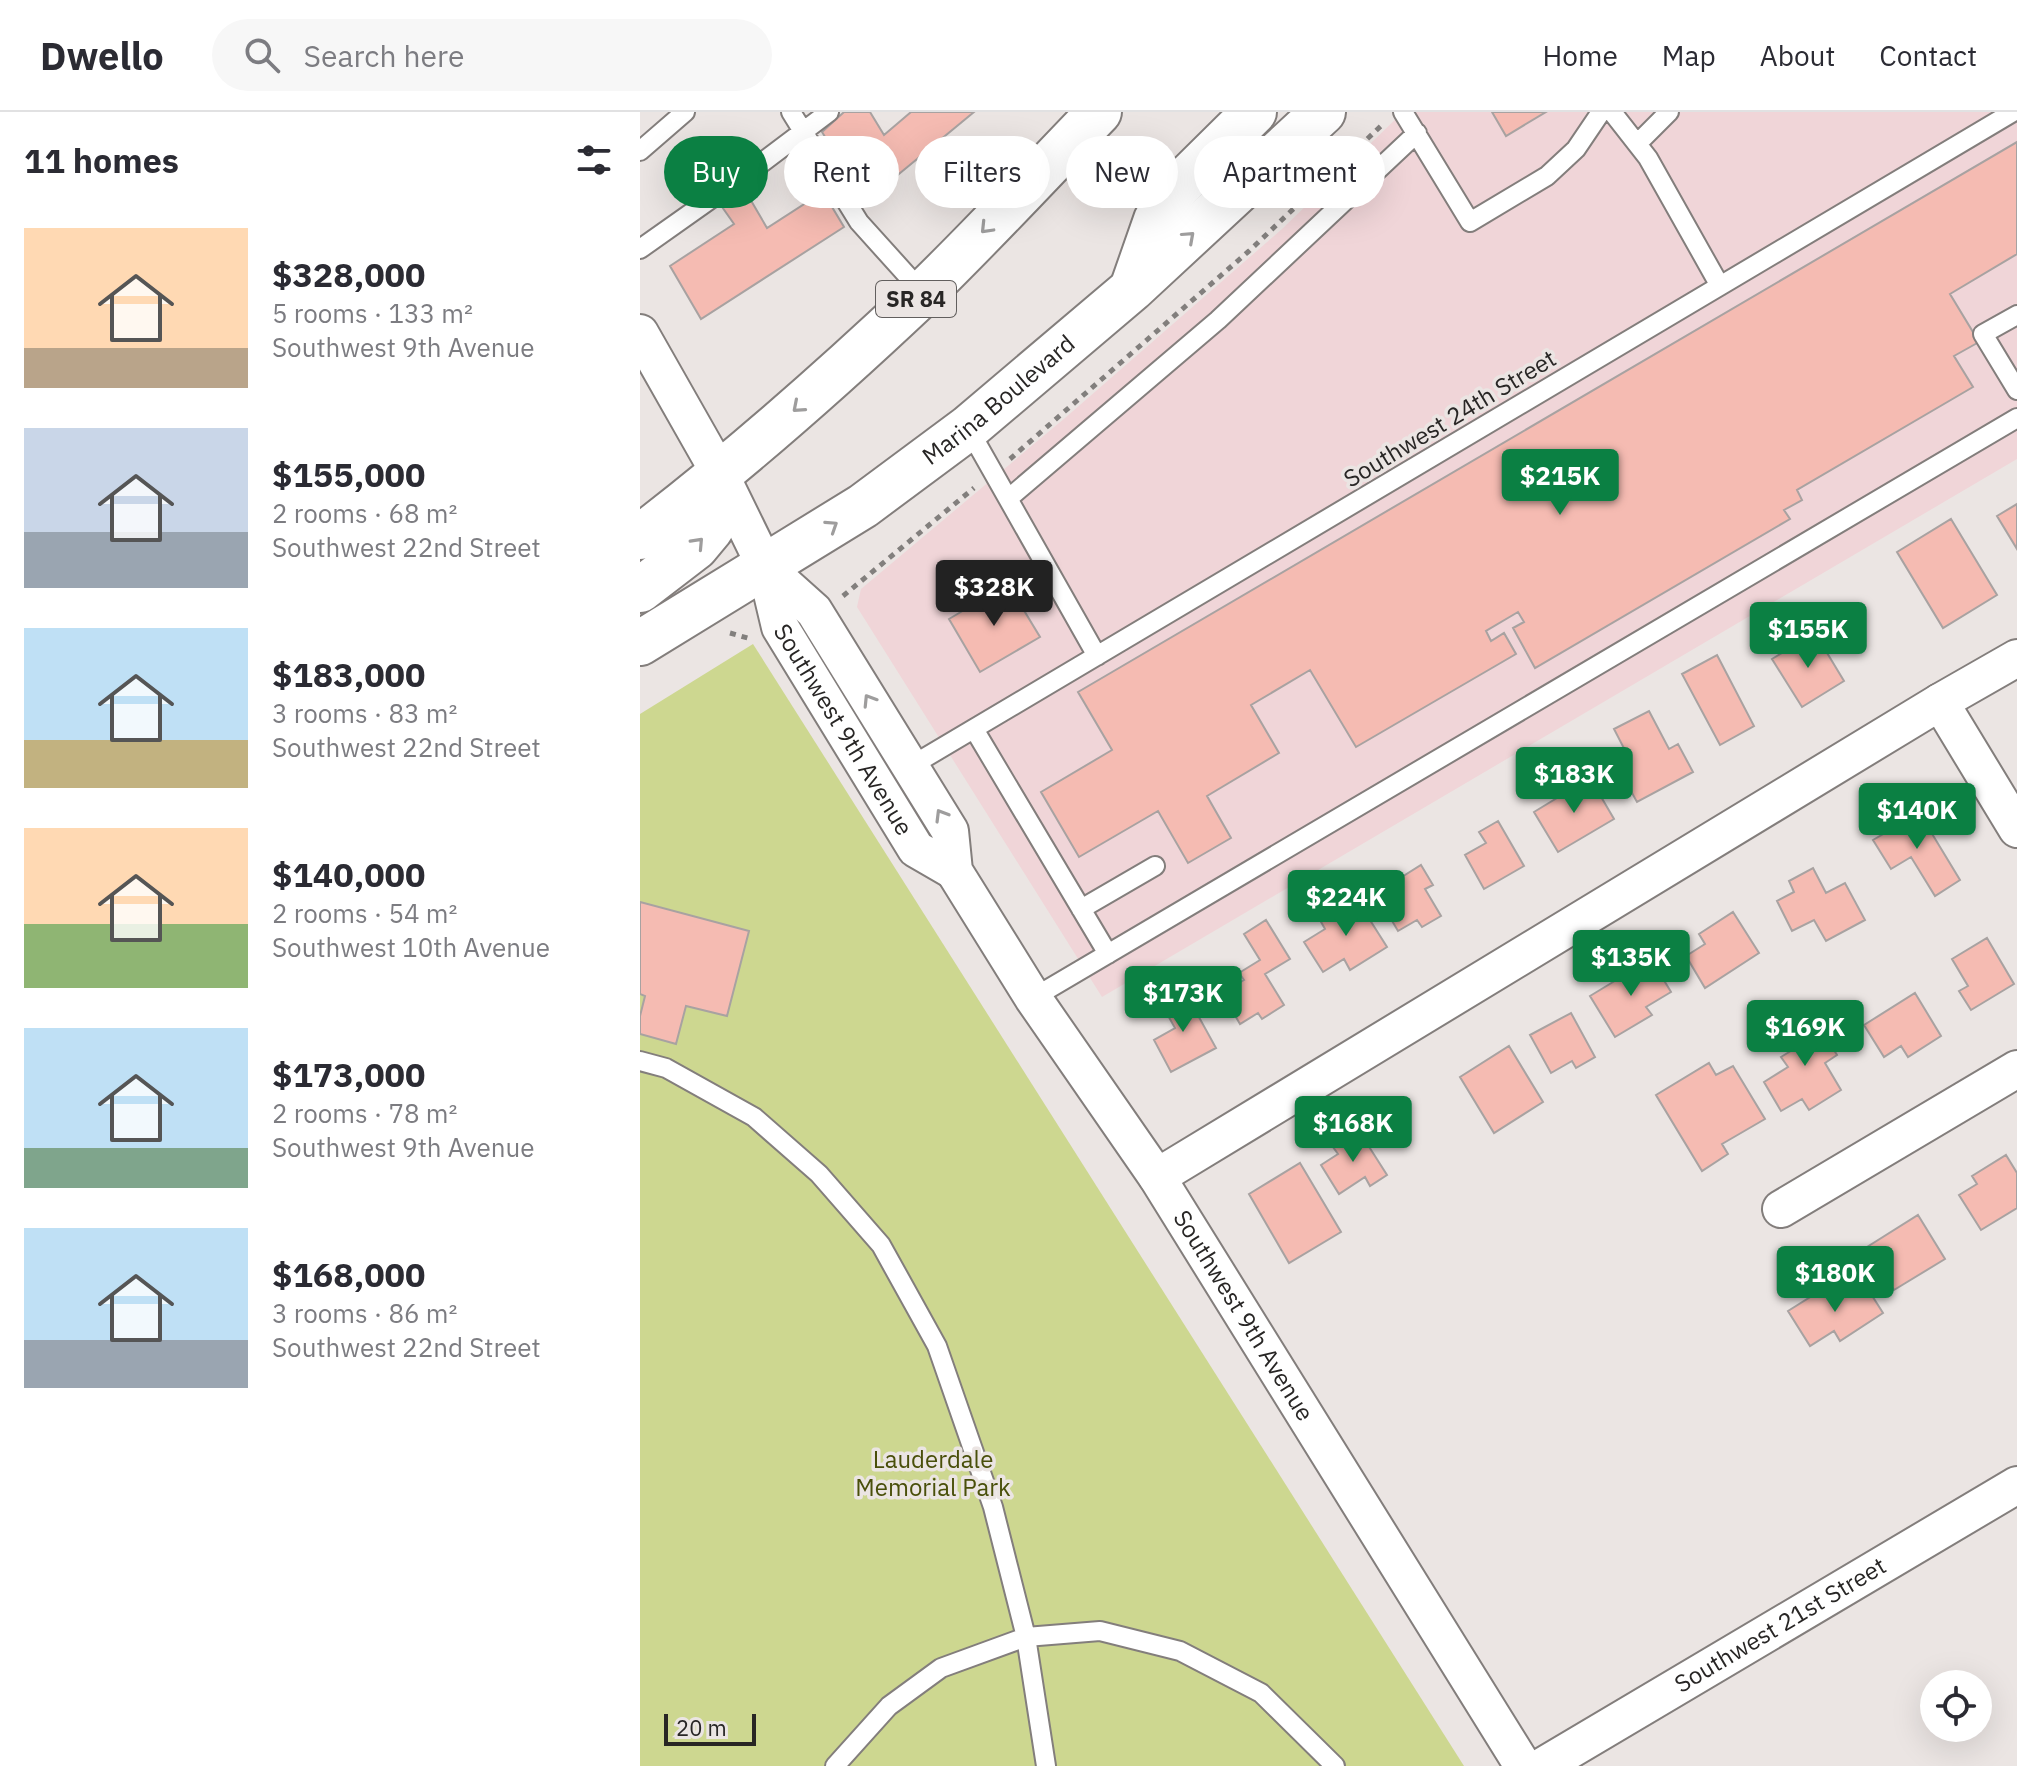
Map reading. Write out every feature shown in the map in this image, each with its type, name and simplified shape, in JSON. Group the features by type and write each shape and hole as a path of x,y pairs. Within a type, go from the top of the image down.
{"main road":[{"name":"SR 84","path":"640,537 720,474 923,293 1099,112"},
{"path":"1132,289 1156,220 1169,196 1254,112"},
{"name":"Marina Boulevard","path":"640,643 863,506 968,428 1132,289 1323,112"},
{"path":"640,590 696,547 711,529 720,474"}],"street":[{"name":"Southwest 9th Avenue","path":"640,333 720,474 766,568 780,627 916,849 954,871"},
{"name":"Southwest 9th Avenue","path":"766,568 814,611 950,831 954,871 1033,998 1157,1177 1523,1766"},
{"path":"1157,1177 2017,658"},
{"path":"1940,702 2017,829"},
{"path":"1781,1209 2017,1069"},
{"name":"Southwest 21st Street","path":"1543,1766 2017,1485"}],"lane":[{"path":"640,151 685,112"},
{"path":"791,112 859,222 923,293"},
{"path":"768,159 829,112"},
{"path":"1403,112 1470,222 1547,176 1576,149 1601,112"},
{"path":"1612,112 1648,158 1720,286"},
{"path":"1637,144 1669,112"},
{"name":"Southwest 24th Street","path":"911,766 2013,112"},
{"path":"1009,498 1218,320 1417,133"},
{"path":"640,249 698,208"},
{"path":"2017,315 1983,334 2017,390"},
{"path":"1033,998 2017,418"},
{"path":"968,428 1097,656"},
{"path":"974,729 1108,954"},
{"path":"1081,909 1155,866"},
{"path":"640,1061 666,1068 754,1117 819,1174 881,1245 937,1346 993,1507 1026,1637 1046,1766"},
{"path":"835,1766 889,1706 941,1668 1026,1637 1100,1631 1180,1651 1261,1693 1335,1766"}],"path":[{"path":"841,597 994,472 1249,251 1384,123"}],"shaded area":[{"path":"1403,112 2017,112 2017,459 1102,997 857,607 861,589 1065,418 1304,208 1385,208 1385,136 1378,136"}],"green space":[{"name":"Lauderdale Memorial Park","path":"753,644 1464,1766 640,1766 640,714"}],"building":[{"path":"844,112 870,112 884,135 911,112 974,112 945,136 915,136 915,161 899,174 899,136 824,136 822,132"},
{"path":"1492,112 1546,112 1506,136"},
{"path":"2017,142 2017,254 1950,294 1979,342 1954,356 1973,387 1797,490 1802,500 1784,510 1790,519 1535,668 1513,628 1524,622 1518,612 1486,631 1491,641 1504,633 1516,654 1356,747 1310,670 1251,705 1279,753 1207,796 1231,838 1188,863 1158,811 1079,857 1041,792 1112,750 1078,692"},
{"path":"723,208 755,208 767,228 798,208 833,208 844,227 701,319 670,266 734,224"},
{"path":"2017,504 2017,549 1997,516"},
{"path":"1951,519 1997,595 1943,628 1897,552"},
{"path":"1008,584 1040,637 980,672 949,619"},
{"path":"1815,633 1844,681 1802,707 1772,659"},
{"path":"1717,655 1754,726 1720,745 1682,674"},
{"path":"1649,711 1669,749 1678,744 1693,772 1637,802 1616,764 1629,758 1614,729"},
{"path":"1590,778 1614,819 1558,852 1534,812"},
{"path":"1917,809 1960,880 1935,896 1911,857 1891,869 1873,840 1890,830 1888,826"},
{"path":"1498,821 1524,866 1484,889 1465,855 1486,843 1479,832"},
{"path":"1421,865 1433,885 1425,889 1441,916 1422,927 1417,920 1398,931 1381,902 1402,889 1397,880"},
{"path":"1813,868 1826,893 1845,883 1865,920 1826,941 1814,920 1792,931 1777,901 1794,892 1789,881"},
{"path":"1356,898 1387,947 1350,970 1344,959 1323,972 1304,942 1325,929 1320,920"},
{"path":"640,902 749,931 727,1016 686,1006 676,1044 640,1034 645,996 640,994"},
{"path":"1733,912 1759,953 1705,988 1686,956 1705,944 1699,934"},
{"path":"1266,920 1290,959 1265,974 1284,1005 1262,1019 1258,1013 1240,1024 1222,993 1244,980 1239,973 1260,960 1244,934"},
{"path":"1987,938 2014,984 1971,1010 1959,991 1968,986 1952,959"},
{"path":"1651,959 1671,992 1646,1007 1652,1015 1615,1037 1590,996"},
{"path":"1184,990 1216,1048 1171,1072 1154,1040 1175,1028 1161,1003"},
{"path":"1915,993 1941,1036 1908,1057 1901,1046 1884,1057 1864,1025"},
{"path":"1571,1013 1595,1057 1576,1068 1572,1061 1551,1073 1530,1035"},
{"path":"1811,1013 1837,1055 1825,1063 1841,1090 1809,1110 1802,1099 1781,1111 1764,1082 1788,1067 1781,1057 1799,1046 1788,1027"},
{"path":"1509,1046 1543,1102 1494,1133 1460,1077"},
{"path":"1709,1063 1716,1075 1733,1066 1765,1119 1722,1144 1728,1154 1702,1171 1656,1095"},
{"path":"1359,1131 1387,1175 1370,1186 1365,1177 1339,1194 1321,1165 1338,1154 1333,1147"},
{"path":"2006,1155 2017,1173 2017,1208 1981,1230 1959,1195 1977,1184 1972,1176"},
{"path":"1300,1163 1341,1232 1289,1263 1249,1194"},
{"path":"1918,1215 1945,1259 1894,1290 1867,1247"},
{"path":"1864,1283 1883,1313 1840,1341 1834,1331 1810,1346 1788,1311 1828,1286 1837,1301"}]}
